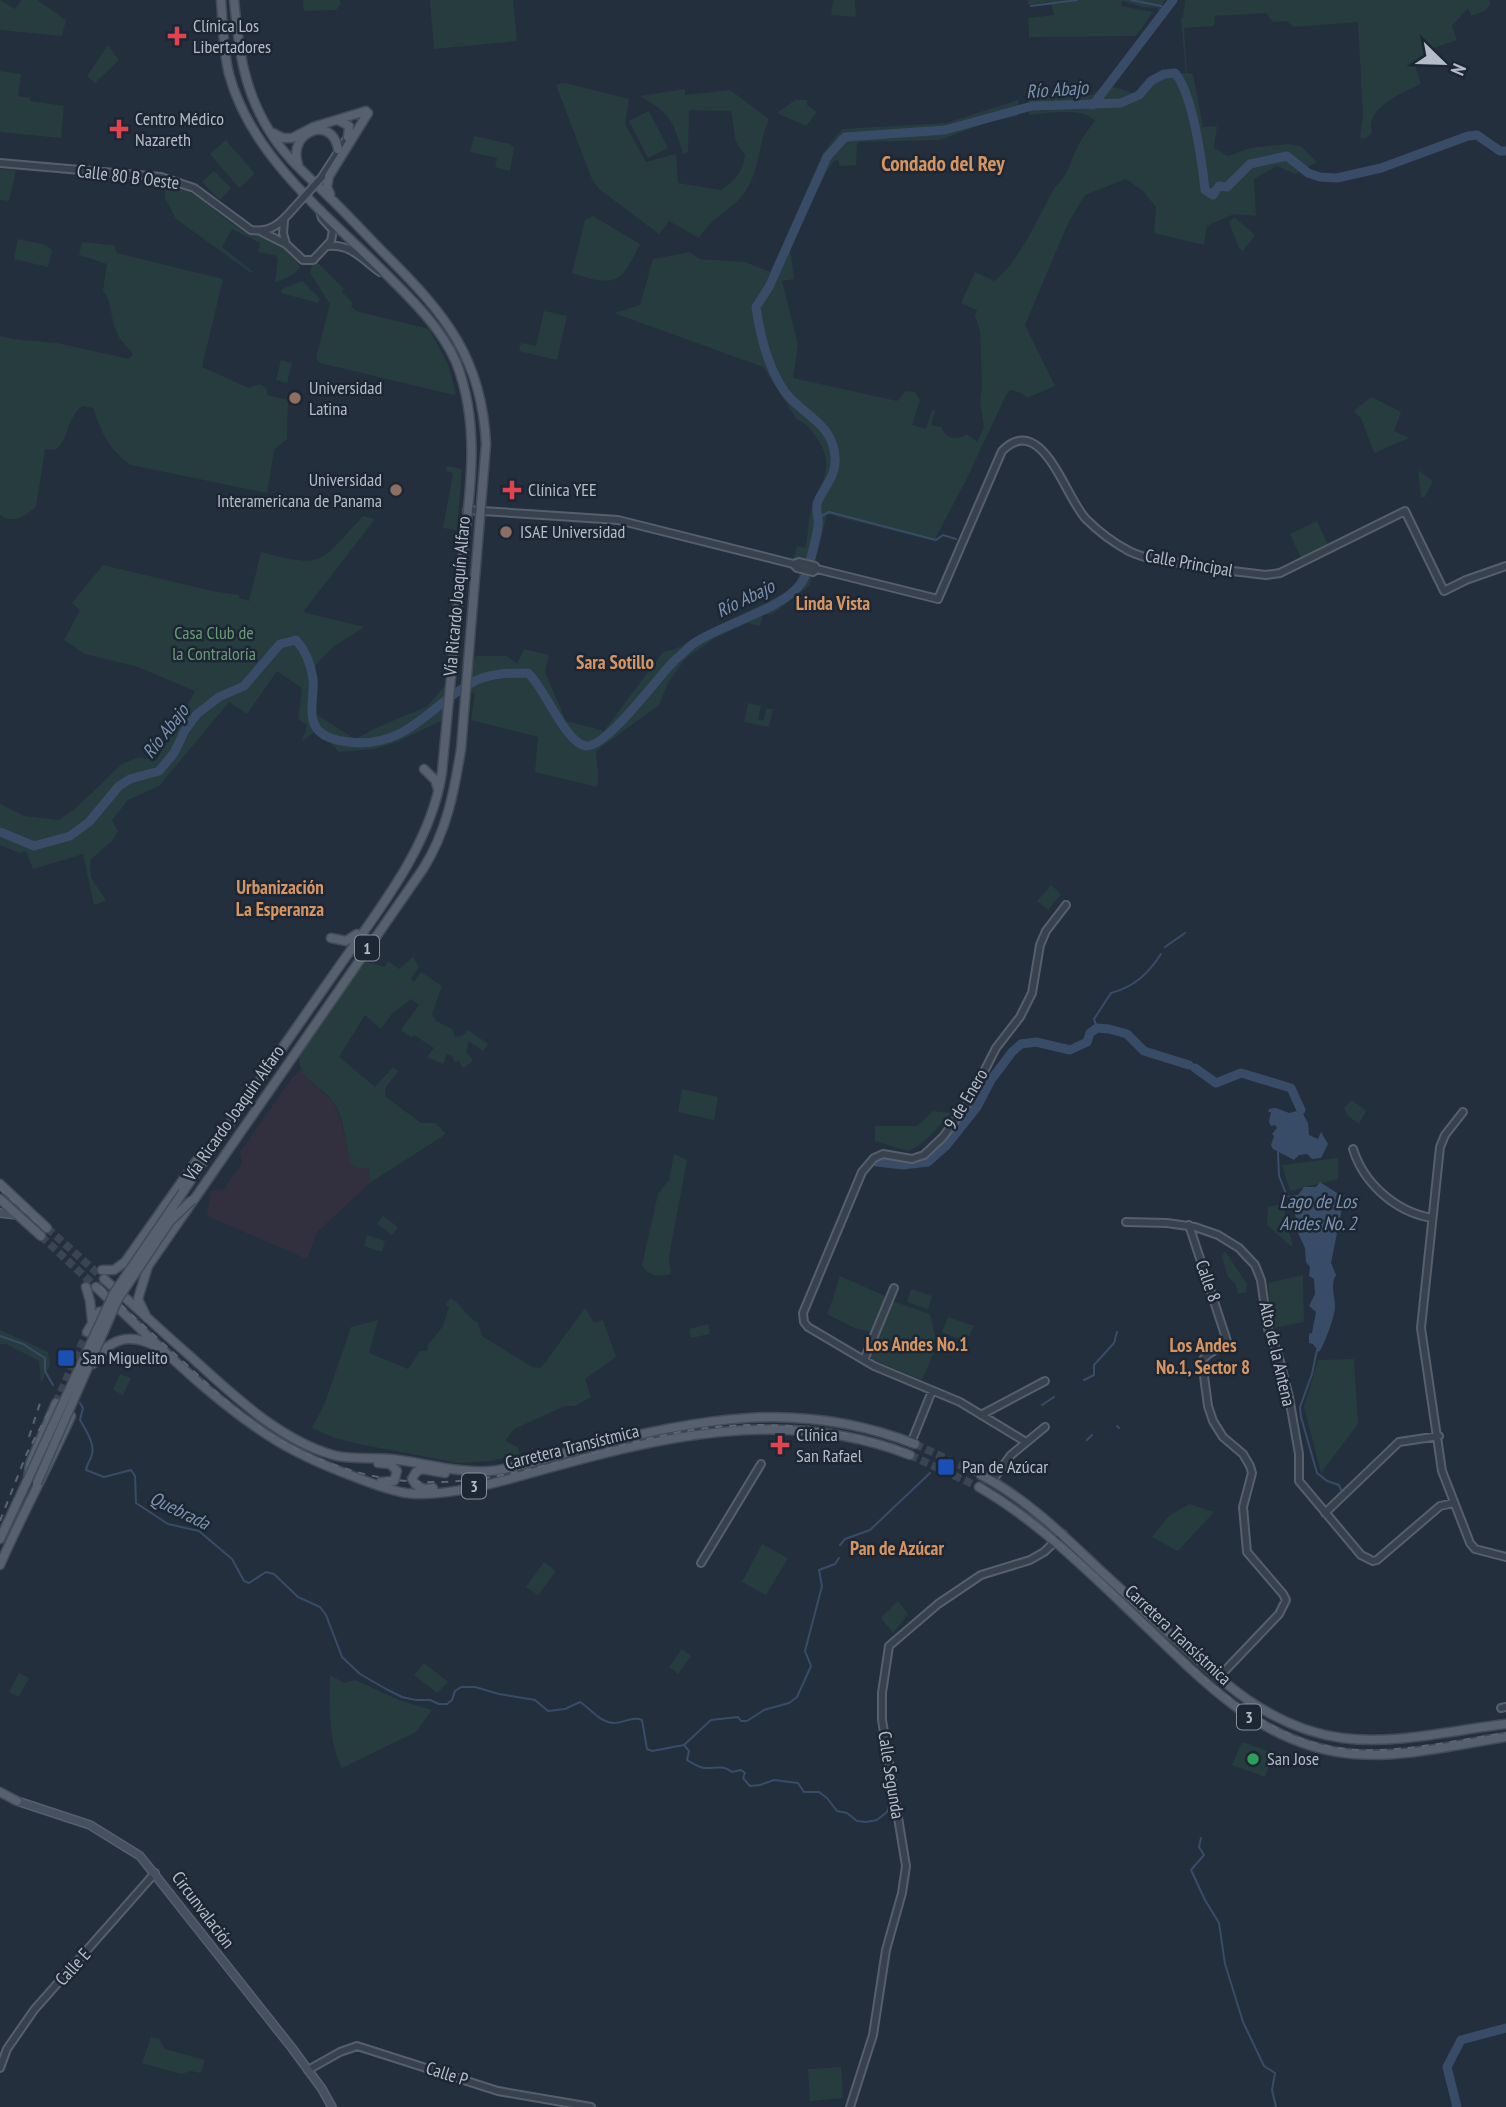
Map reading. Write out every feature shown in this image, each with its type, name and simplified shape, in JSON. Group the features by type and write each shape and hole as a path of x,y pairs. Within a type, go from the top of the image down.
{"main road":[{"name":"Vía Ricardo Joaquín Alfaro","path":"28,1479 114,1293 415,853 427,831 442,772 472,463 469,403 455,361 438,330 420,308 272,158 241,106 229,73 221,0"},
{"name":"Vía Ricardo Joaquín Alfaro","path":"192,1199 429,860 449,814 459,762 481,511 485,425 483,406 466,354 448,322 430,300 283,151 268,129 256,107 243,71 234,0"},
{"path":"268,129 280,137 292,138 313,127 367,112 328,179 328,191 341,208"},
{"path":"338,120 349,126 348,136"},
{"path":"299,167 296,147 308,133 327,131 334,137 336,153"},
{"path":"447,726 450,756 459,762"},
{"path":"424,769 435,780 439,792"},
{"path":"442,772 457,774"},
{"path":"331,938 350,940 369,922"},
{"path":"341,984 349,951"},
{"path":"148,1266 135,1271 128,1267 128,1259 197,1160 216,1142"},
{"path":"0,1184 47,1228"},
{"path":"0,1199 41,1236"},
{"path":"147,1318 138,1296 148,1266 192,1199"},
{"path":"0,1565 118,1299 170,1222 192,1199"},
{"path":"0,1213 17,1215"},
{"name":"Carretera Transístmica","path":"128,1259 118,1268 103,1274 147,1318 253,1410 304,1443 334,1455 391,1458 490,1471 688,1423 768,1417 831,1422 880,1432 913,1444"},
{"name":"Carretera Transístmica","path":"93,1364 112,1317 108,1312 102,1311 97,1314 90,1328 91,1287 222,1401 271,1437 348,1474 382,1487 413,1493 476,1486 670,1439 734,1429 796,1429 838,1433 871,1440 910,1455"},
{"path":"37,1483 51,1463 93,1364 107,1346 126,1338 142,1340 168,1354"},
{"path":"0,1539 28,1479 30,1464 56,1403"},
{"path":"334,1455 390,1464 397,1469 398,1474 394,1481 387,1483 348,1474"},
{"path":"476,1486 424,1489 412,1479 416,1472 422,1469 455,1474 490,1471"},
{"name":"Carretera Transístmica","path":"981,1475 1018,1498 1063,1534 1218,1678 1257,1707 1288,1723 1316,1733 1343,1738 1378,1739 1506,1724"},
{"name":"Carretera Transístmica","path":"979,1487 1022,1514 1221,1697 1258,1723 1295,1741 1323,1750 1371,1755 1411,1752 1506,1737"},
{"path":"0,1795 14,1800"},
{"name":"Circunvalación","path":"14,1800 90,1825 140,1856 308,2070 332,2107"}],"street":[{"path":"260,231 273,228 285,219 322,177 348,136"},
{"name":"Calle 80 B Oeste","path":"0,163 161,177 194,188 244,227 260,231 286,244 298,257 313,260 327,246"},
{"path":"318,205 322,218 333,230 333,237 327,246"},
{"path":"285,219 283,233 286,244"},
{"path":"327,246 338,246 355,252 377,271 388,276"},
{"name":"Calle Principal","path":"481,511 618,520 938,599 1002,451 1009,444 1022,440 1037,444 1046,452 1071,498 1087,519 1130,552 1150,559 1266,575 1280,573 1405,511 1444,591 1465,580 1506,566"},
{"path":"467,510 481,511"},
{"name":"9 de Enero","path":"861,1359 808,1327 803,1319 862,1172 874,1158 883,1154 912,1159 924,1155 957,1119 996,1048 1020,1017 1032,993 1043,938 1066,905"},
{"path":"1463,1112 1445,1135 1440,1147 1421,1328 1442,1471 1453,1503 1475,1549 1506,1557"},
{"path":"1353,1149 1367,1178 1387,1197 1402,1208 1432,1218"},
{"name":"Alto de la Antena","path":"1126,1222 1189,1225 1213,1233 1248,1256 1258,1272 1268,1329 1286,1386 1299,1454 1297,1468 1301,1485 1361,1555 1373,1562 1440,1506 1453,1503"},
{"name":"Calle 8","path":"1189,1225 1227,1341 1206,1355 1201,1364 1208,1406 1223,1437 1243,1454 1252,1473 1243,1507 1247,1552 1286,1600 1279,1614 1218,1678"},
{"path":"894,1288 861,1359 960,1402 1026,1442"},
{"path":"981,1415 1045,1381"},
{"path":"913,1444 932,1391"},
{"path":"992,1481 1011,1455 1045,1426"},
{"path":"1325,1513 1399,1442 1438,1436"},
{"path":"701,1563 761,1464"},
{"name":"Calle Segunda","path":"850,2107 873,2035 886,1950 905,1882 906,1866 883,1720 882,1693 889,1646 937,1604 981,1575 1030,1560 1044,1552 1063,1534"},
{"name":"Calle E","path":"0,2068 7,2049 34,2010 155,1873"},
{"name":"Calle P","path":"308,2070 357,2046 498,2091 591,2107"}],"shaded area":[{"path":"301,1069 309,1080 333,1101 341,1120 351,1164 368,1166 371,1182 317,1232 307,1259 207,1216 211,1191 224,1189 242,1163 240,1152"}],"green space":[{"path":"0,0 15,9 22,0 37,0 66,20 62,36 0,30"},
{"path":"303,0 340,0 340,5 336,10 304,11"},
{"path":"430,0 513,0 517,41 434,49"},
{"path":"833,0 855,0 856,17 831,15"},
{"path":"1028,0 1165,0 1161,7 1163,12 1159,12 1158,8 1123,1 1121,6 1153,12 1136,36 1029,37 1028,18 1054,15 1051,2 1028,5"},
{"path":"1185,0 1489,0 1490,5 1485,11 1471,16 1468,8 1452,26 1457,40 1431,49 1431,54 1414,62 1421,84 1395,96 1379,109 1371,124 1372,133 1366,138 1360,138 1363,114 1358,22 1293,27 1287,21 1273,22 1266,13 1215,16 1214,26 1184,28 1187,73 1193,74 1203,127 1217,126 1214,148 1228,156 1250,148 1289,144 1302,147 1317,162 1295,174 1277,166 1254,179 1256,216 1234,214 1207,226 1204,245 1154,233 1156,207 1143,191 1126,179 1085,195 1068,223 1025,325 1055,386 1027,398 1022,393 1010,390 1006,395 934,541 827,514 815,563 794,558 797,546 805,548 811,511 825,472 825,454 821,444 804,423 797,420 763,367 614,313 640,305 653,259 690,252 699,259 745,262 770,272 823,153 842,129 946,123 1018,100 1018,116 991,121 940,140 860,142 857,144 856,165 840,166 838,160 834,161 790,248 794,279 782,281 798,345 793,378 897,401 906,391 915,392 920,400 912,425 926,429 932,410 935,410 931,425 941,427 952,438 967,434 977,442 984,427 980,402 980,331 975,315 977,310 961,303 975,272 994,281 1012,263 1055,187 1066,173 1086,132 1095,121 1089,116 1073,112 1029,115 1028,95 1093,95 1100,88 1114,87 1136,94 1164,75 1186,73 1181,19"},
{"path":"108,45 119,60 95,83 87,76"},
{"path":"0,71 21,74 18,96 30,98 30,101 64,106 61,138 0,132"},
{"path":"565,83 629,99 625,124 646,162 676,154 678,183 721,190 738,176 745,155 736,142 731,111 689,110 688,152 683,153 669,118 640,96 685,89 685,95 730,90 769,119 756,169 748,188 699,238 669,221 659,234 599,189 592,179 556,85"},
{"path":"795,100 807,100 807,105 817,112 806,126 777,113"},
{"path":"649,111 668,148 648,158 629,121"},
{"path":"474,136 510,144 514,148 510,171 495,167 497,158 470,152"},
{"path":"226,140 255,174 239,188 210,154"},
{"path":"0,169 16,170 9,201 0,200"},
{"path":"214,171 231,188 220,200 202,182"},
{"path":"165,182 187,190 238,227 275,240 290,252 300,267 292,275 275,282 278,259 275,255 258,252 260,243 232,229 222,247 252,271 251,273 176,219 165,198"},
{"path":"593,216 640,244 627,268 615,279 598,280 572,273 585,220"},
{"path":"1234,217 1255,235 1243,251 1239,248 1229,222"},
{"path":"18,239 46,245 52,250 48,267 14,259"},
{"path":"82,242 114,245 117,253 223,279 202,367 249,388 260,384 267,389 267,395 288,400 287,439 274,450 267,493 131,465 117,454 107,440 93,408 83,406 73,416 60,445 55,450 45,449 36,507 15,519 0,515 0,336 57,343 129,359 133,354 120,339 103,290 107,264 79,255"},
{"path":"317,262 344,289 342,292 353,303 351,306 356,311 429,329 448,364 456,394 320,363 316,358 330,304 310,273"},
{"path":"302,281 320,299 318,303 281,293 282,289"},
{"path":"544,311 567,316 557,360 519,351 521,343 536,346"},
{"path":"281,360 292,363 287,383 276,380"},
{"path":"1371,397 1401,412 1394,431 1409,438 1374,453 1361,418 1354,411"},
{"path":"447,466 462,469 457,530 443,528 453,473 446,471"},
{"path":"1418,470 1433,481 1425,497 1421,497"},
{"name":"Casa Club de la Contraloría","path":"363,516 375,519 303,612 364,627 333,647 315,666 314,713 355,739 428,706 445,685 443,720 397,742 375,749 339,752 318,730 302,741 307,725 298,719 302,688 277,671 247,714 229,702 159,786 128,800 112,820 118,831 112,841 90,860 91,878 106,900 94,905 83,854 33,869 26,851 19,853 0,845 0,804 24,816 59,820 76,808 122,764 139,757 156,761 195,691 138,667 85,654 64,640 80,610 72,603 103,565 239,595 239,598 249,601 261,552 298,560 320,558"},
{"path":"1317,521 1328,545 1301,558 1290,534"},
{"path":"800,570 813,573 810,585 773,614 763,615 760,626 748,623 715,638 685,659 668,683 659,705 596,751 597,787 535,772 538,737 471,720 475,693 468,692 476,656 507,656 517,664 524,649 549,655 545,672 566,721 604,731 663,652 676,649 783,594 796,583"},
{"path":"748,703 761,706 758,719 763,721 767,708 773,709 769,727 744,722"},
{"path":"1051,885 1061,894 1048,910 1037,901"},
{"path":"413,957 419,967 411,978 414,982 421,972 442,986 432,1014 436,1021 452,1029 455,1037 462,1036 468,1030 488,1044 483,1051 469,1041 466,1052 473,1061 463,1068 459,1061 454,1062 452,1056 447,1054 443,1064 427,1057 434,1048 401,1030 419,1005 411,999 392,1014 381,1029 365,1015 339,1057 375,1087 393,1067 398,1071 385,1089 386,1097 421,1123 436,1123 446,1134 371,1182 368,1167 359,1169 351,1164 336,1107 304,1073 300,1058 363,961 385,967 388,961 399,969"},
{"path":"682,1089 718,1097 714,1120 678,1112"},
{"path":"1352,1100 1366,1111 1359,1124 1348,1116 1344,1108"},
{"path":"933,1111 951,1113 915,1148 908,1151 875,1141 875,1126 917,1126"},
{"path":"674,1154 687,1160 669,1256 671,1274 655,1275 642,1265 658,1194 669,1180"},
{"path":"1338,1158 1338,1179 1290,1191 1282,1165"},
{"path":"1283,1204 1293,1248 1267,1225 1268,1207"},
{"path":"383,1216 398,1227 392,1235 377,1224"},
{"path":"367,1235 385,1241 382,1252 364,1246"},
{"path":"1225,1251 1247,1284 1246,1292 1238,1294 1235,1283 1228,1277 1222,1257"},
{"path":"1303,1275 1304,1322 1273,1328 1268,1283"},
{"path":"840,1276 885,1296 871,1332 855,1328 827,1314"},
{"path":"911,1289 932,1296 928,1309 907,1302"},
{"path":"450,1298 478,1323 482,1336 532,1367 541,1368 585,1308 594,1323 603,1320 616,1357 585,1379 591,1397 575,1406 565,1406 514,1429 505,1441 518,1447 520,1454 491,1461 458,1463 359,1444 312,1428 325,1403 351,1327 378,1320 369,1353 408,1369 420,1351 427,1351 428,1345 443,1326 449,1307 446,1305"},
{"path":"892,1301 930,1314 937,1345 922,1380 870,1358"},
{"path":"948,1317 974,1326 966,1342 942,1332"},
{"path":"708,1324 710,1334 691,1338 689,1329"},
{"path":"0,1330 48,1352 50,1365 41,1383 39,1361 6,1344 0,1344"},
{"path":"1354,1359 1358,1424 1321,1473 1304,1407 1318,1360"},
{"path":"120,1374 131,1378 123,1395 113,1390"},
{"path":"1189,1504 1214,1512 1178,1551 1152,1537 1169,1516"},
{"path":"762,1544 788,1558 766,1595 742,1582"},
{"path":"544,1562 556,1571 538,1595 526,1587"},
{"path":"898,1601 908,1614 893,1633 881,1618"},
{"path":"682,1649 691,1656 678,1674 669,1667"},
{"path":"424,1663 448,1682 437,1693 414,1675"},
{"path":"19,1673 29,1678 19,1697 9,1692"},
{"path":"330,1675 344,1683 355,1680 399,1700 432,1710 416,1732 342,1768 332,1735"},
{"name":"San Jose","path":"1242,1742 1274,1753 1265,1777 1232,1765"},
{"path":"151,2037 159,2039 165,2049 205,2060 201,2073 191,2071 181,2074 142,2063"},
{"path":"841,2067 843,2098 810,2101 808,2069"}],"water":[{"name":"Lago de Los Andes No. 2","path":"1276,1108 1289,1113 1301,1110 1308,1123 1309,1135 1318,1139 1321,1132 1328,1144 1321,1158 1312,1159 1307,1154 1299,1155 1294,1160 1273,1149 1272,1134 1277,1128 1275,1125 1271,1126 1271,1112 1268,1112 1269,1109"},
{"name":"Lago de Los Andes No. 2","path":"1320,1182 1337,1193 1343,1203 1331,1263 1336,1275 1333,1287 1335,1310 1319,1352 1309,1343 1316,1312 1309,1306 1315,1294 1314,1279 1309,1276 1310,1267 1306,1262 1305,1248 1287,1196 1298,1195 1304,1187 1316,1187"}],"waterway":[{"path":"1031,6 1077,0"},
{"path":"1131,0 1166,9"},
{"path":"1093,105 1173,0"},
{"name":"Río Abajo","path":"0,832 34,846 70,836 89,822 119,786 130,779 159,771 174,753 185,730 197,714 219,697 244,686 280,644 296,640 305,653 313,679 313,720 319,731 333,739 369,743 387,739 417,723 459,690 481,678 508,673 528,673 570,735 586,746 607,736 668,667 693,644 768,608 793,592 802,582 809,564 816,538 817,504 832,475 835,457 833,445 823,428 792,400 779,383 766,351 756,307 769,287 827,157 845,137 945,130 1032,106 1121,103 1139,95 1151,81 1164,74 1175,73 1192,112 1205,190 1213,195 1219,186 1227,187 1250,164 1287,156 1308,173 1337,178 1381,168 1468,136 1477,135 1500,151 1506,151"},
{"path":"818,518 829,512 936,540 943,535 956,539"},
{"path":"1165,947 1185,933"},
{"path":"1097,1028 1094,1019 1111,993 1140,979 1161,954"},
{"path":"877,1162 903,1165 928,1162 946,1146 977,1107 991,1080 1021,1044 1036,1042 1070,1050 1087,1042 1090,1033 1097,1028 1109,1029 1127,1034 1144,1051 1189,1065"},
{"path":"1195,1068 1216,1083 1241,1073 1291,1088 1301,1110"},
{"path":"1278,1152 1279,1176 1287,1196"},
{"path":"1084,1380 1094,1375 1094,1365 1114,1343 1117,1332"},
{"name":"Quebrada","path":"0,1336 23,1344 45,1358 45,1371 53,1385"},
{"path":"1317,1350 1300,1407 1301,1417 1317,1473 1327,1481 1339,1485 1341,1490"},
{"path":"1042,1405 1054,1397"},
{"name":"Quebrada","path":"80,1403 83,1408 80,1420 93,1450 86,1470 104,1477 131,1470 135,1476 136,1503 168,1524 199,1531 232,1559 244,1581 249,1583 266,1572 274,1574 298,1597 320,1607 326,1615 342,1657 360,1674 402,1697 430,1700 439,1704 447,1704 461,1687 475,1687 535,1700 548,1711 565,1709 580,1702 609,1722 642,1720 647,1749 652,1751 684,1745 711,1720 738,1717 741,1721 747,1721 764,1710 789,1703 797,1697 811,1666 805,1651 822,1586 819,1570 835,1564 839,1558"},
{"path":"1087,1440 1092,1435"},
{"path":"840,1545 845,1539 870,1530 930,1473"},
{"path":"684,1745 689,1751 687,1760 697,1766 722,1767 732,1772 741,1770 745,1773 743,1778 750,1786 774,1780 798,1783 804,1792 819,1792 837,1811 847,1813 857,1821 877,1820 887,1812 890,1802"},
{"path":"1201,1838 1199,1847 1204,1855 1191,1870 1219,1923 1225,1964 1243,2022 1264,2066 1275,2073 1272,2090 1276,2107"},
{"path":"1457,2107 1447,2067 1461,2040 1506,2028"}],"tunnel":[{"path":"47,1228 104,1279"},
{"path":"41,1236 96,1287"},
{"path":"56,1403 87,1332"},
{"path":"915,1444 981,1475"},
{"path":"910,1455 979,1487"}],"railway":[{"path":"0,1189 44,1229"},
{"path":"100,1286 224,1399 265,1431 295,1448 347,1469 396,1480 443,1482 488,1478 680,1432 738,1425 825,1430 909,1452"},
{"path":"29,1437 42,1397"},
{"path":"0,1521 27,1453 54,1402"},
{"path":"981,1486 1025,1516 1215,1686 1267,1723 1325,1746 1358,1750 1432,1745 1506,1733"}],"place":[{"name":"Clínica Los Libertadores","path":"177,36"},
{"name":"Centro Médico Nazareth","path":"119,129"},
{"name":"Universidad Latina","path":"295,398"},
{"name":"Universidad Interamericana de Panama","path":"396,490"},
{"name":"Clínica YEE","path":"512,490"},
{"name":"ISAE Universidad","path":"506,532"},
{"name":"San Miguelito","path":"66,1358"},
{"name":"Clínica San Rafael","path":"780,1445"},
{"name":"Pan de Azúcar","path":"946,1467"},
{"name":"San Jose","path":"1253,1759"}],"district":[{"name":"Condado del Rey","path":"943,164"},
{"name":"Linda Vista","path":"833,603"},
{"name":"Sara Sotillo","path":"615,662"},
{"name":"Urbanización La Esperanza","path":"280,898"},
{"name":"Los Andes No.1","path":"917,1344"},
{"name":"Los Andes No.1, Sector 8","path":"1203,1356"},
{"name":"Pan de Azúcar","path":"897,1548"}]}
